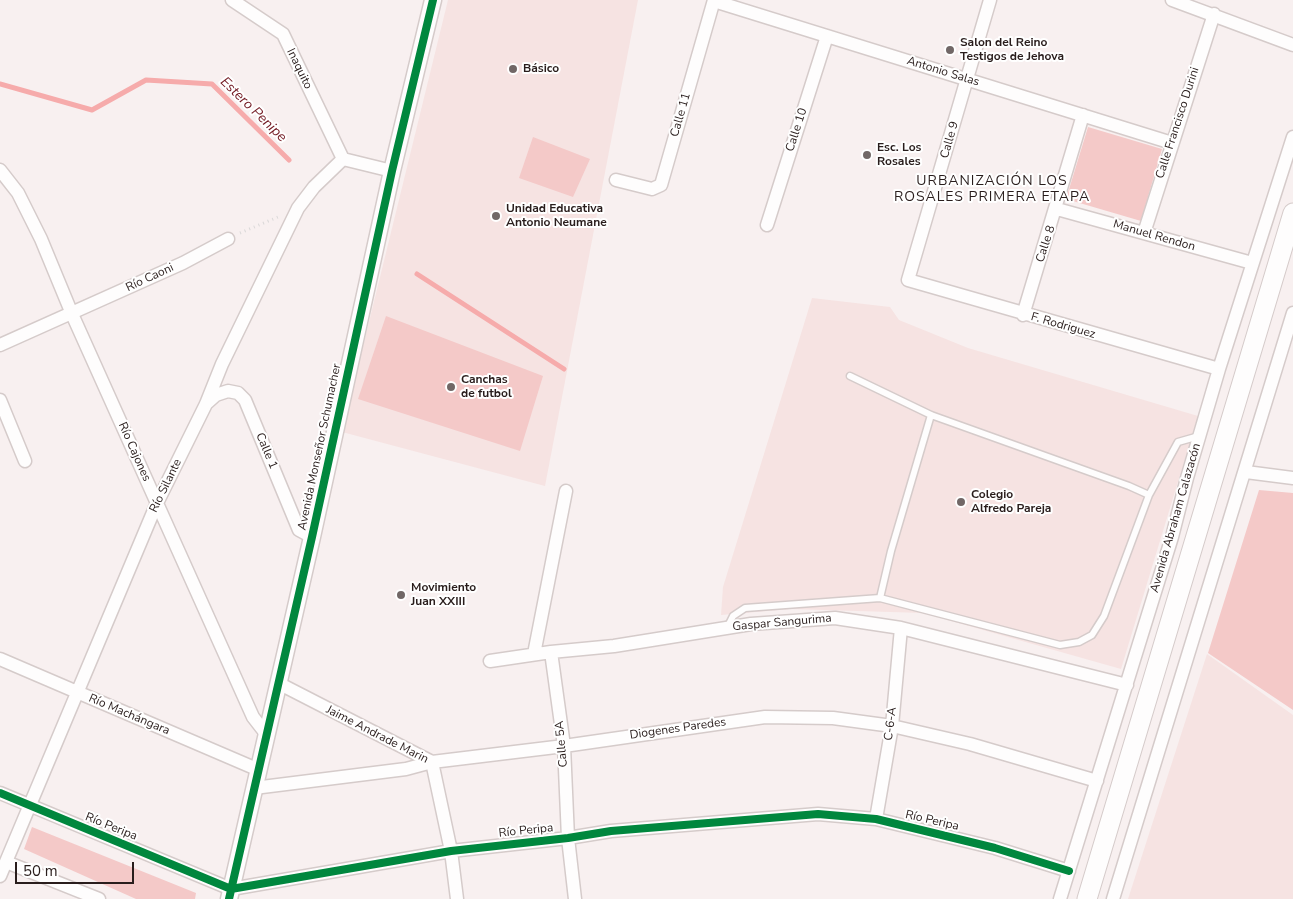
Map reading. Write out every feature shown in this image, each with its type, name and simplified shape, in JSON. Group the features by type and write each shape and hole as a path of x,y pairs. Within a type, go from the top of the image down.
{"main road":[{"name":"Avenida Abraham Calazacón","path":"1087,899 1293,213"}],"street":[{"name":"Inaquito","path":"232,0 283,34 343,159"},
{"name":"Avenida Monseñor Schumacher","path":"230,894 312,537 392,171 433,0"},
{"name":"Antonio Salas","path":"714,0 1172,142"},
{"name":"Calle 11","path":"616,180 652,189 661,185 714,0"},
{"name":"Calle 9","path":"908,280 990,0"},
{"path":"1172,0 1293,44"},
{"name":"Calle Francisco Durini","path":"1144,233 1214,14"},
{"name":"Calle 10","path":"767,225 827,36"},
{"name":"Calle 8","path":"1023,314 1057,209 1083,115"},
{"name":"Avenida Abraham Calazacón","path":"1060,899 1172,537 1219,370 1293,137"},
{"path":"343,159 392,171"},
{"name":"Río Silante","path":"0,876 28,805 77,694 156,503 206,404 222,364 298,208 314,187 343,159"},
{"name":"Río Cajones","path":"0,170 18,193 41,239 72,314 253,717 267,735"},
{"name":"Manuel Rendon","path":"1057,209 1252,263"},
{"name":"Río Caoni","path":"0,344 72,314 183,263 228,239"},
{"name":"F. Rodriguez","path":"908,280 1219,370"},
{"path":"1113,899 1172,699 1246,472 1293,313"},
{"name":"Calle 1","path":"206,404 216,395 228,392 238,393 245,400 299,530 312,537"},
{"path":"0,400 25,461"},
{"path":"1246,472 1293,478"},
{"path":"534,654 566,491"},
{"name":"Gaspar Sangurima","path":"551,652 614,646 726,628 835,618 901,628 1127,685"},
{"name":"C-6-A","path":"876,819 892,726 901,628"},
{"path":"490,661 551,652"},
{"name":"Calle 5A","path":"551,652 564,746 568,838 576,899"},
{"name":"Río Machángara","path":"0,659 77,694 259,770"},
{"name":"Jaime Andrade Marin","path":"278,683 432,762 452,850 458,899"},
{"name":"Diogenes Paredes","path":"254,788 406,769 432,762 564,746 765,717 833,718 892,726 970,744 1097,781"},
{"name":"Río Peripa","path":"0,792 230,894 452,850 568,838 611,831 818,814 876,819 995,848 1069,871"},
{"path":"6,862 99,899"}],"lane":[{"path":"850,376 931,415 1129,486 1149,495"},
{"path":"880,598 891,551 931,415"},
{"path":"726,628 733,616 745,608 880,598 1060,646 1079,642 1092,635 1104,616 1149,495 1178,442 1199,436"}],"path":[{"path":"228,239 298,208"}],"shaded area":[{"name":"Unidad Educativa Antonio Neumane","path":"448,0 638,0 545,486 342,432"},
{"path":"1088,127 1162,149 1141,221 1066,199"},
{"path":"533,137 590,159 573,197 519,178"},
{"name":"Colegio Alfredo Pareja","path":"812,298 890,307 899,320 968,348 1198,416 1121,669 923,613 791,609 721,615 723,587"},
{"name":"Canchas de futbol","path":"386,316 543,376 520,451 358,399"},
{"path":"1259,490 1293,493 1293,710 1208,653"},
{"path":"1207,654 1293,715 1293,899 1128,899"},
{"path":"32,827 196,893 195,899 136,899 24,849"}],"waterway":[{"name":"Estero Penipe","path":"0,84 92,110 146,80 212,84 289,160"},
{"name":"Estero Penipe","path":"417,274 564,369"}],"cycle path":[{"path":"229,899 312,537 392,171 433,0"},
{"path":"0,793 231,889 451,851 568,838 611,831 818,814 876,819 995,848 1069,871"}],"place":[{"name":"Salon del Reino Testigos de Jehova","path":"950,50"},
{"name":"Básico","path":"513,69"},
{"name":"Esc. Los Rosales","path":"867,155"},
{"name":"Unidad Educativa Antonio Neumane","path":"496,216"},
{"name":"Canchas de futbol","path":"451,387"},
{"name":"Colegio Alfredo Pareja","path":"961,502"},
{"name":"Movimiento Juan XXIII","path":"401,595"}],"district":[{"name":"URBANIZACIÓN LOS ROSALES PRIMERA ETAPA","path":"992,190"}]}
